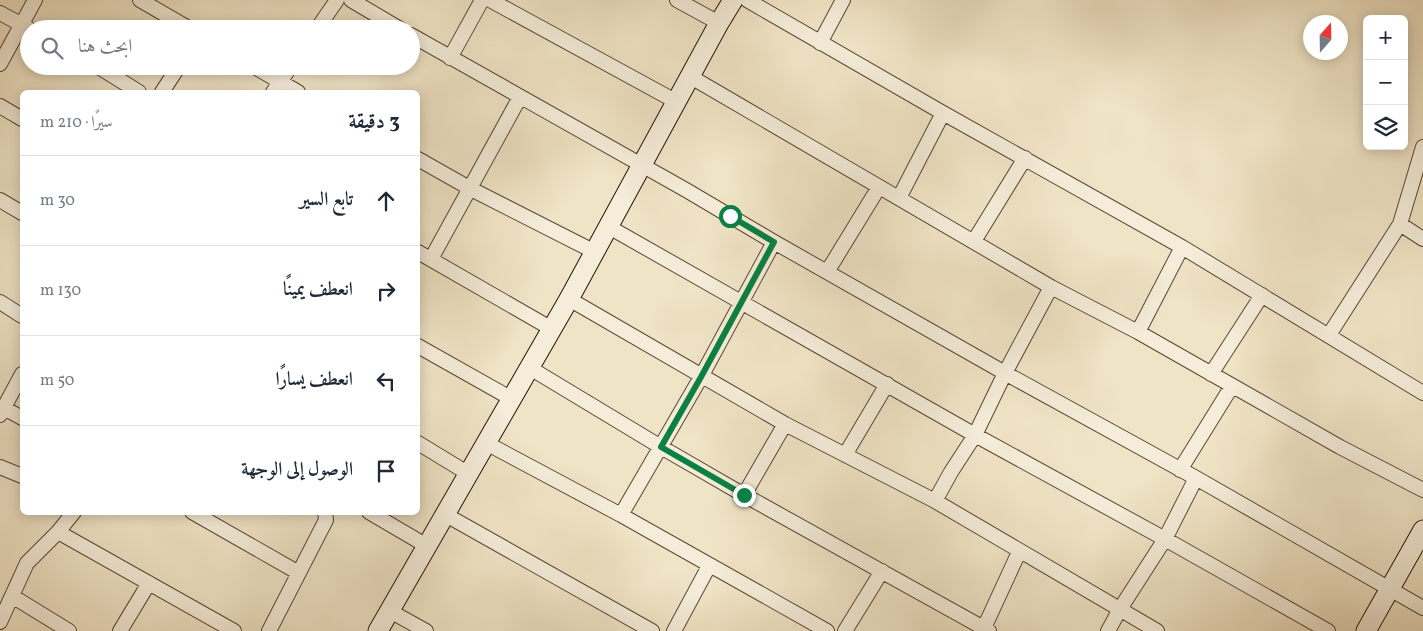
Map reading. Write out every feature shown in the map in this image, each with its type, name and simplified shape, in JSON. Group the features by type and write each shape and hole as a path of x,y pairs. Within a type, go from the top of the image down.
{"street":[{"path":"28,20 35,0"},
{"path":"140,0 174,20"},
{"path":"323,20 337,0"},
{"path":"351,0 385,20"},
{"path":"450,58 482,0"},
{"path":"490,0 677,102"},
{"path":"677,0 719,23"},
{"path":"378,631 569,299 733,0"},
{"path":"747,0 943,113 1182,246 1423,392"},
{"path":"820,43 843,0"},
{"path":"0,13 20,23"},
{"path":"0,64 20,35"},
{"path":"420,40 1423,608"},
{"path":"112,75 136,90"},
{"path":"163,90 173,75"},
{"path":"263,75 277,87 290,90"},
{"path":"277,87 285,75"},
{"path":"691,77 1051,287 1138,332 1340,447 1423,490"},
{"path":"431,259 520,97"},
{"path":"0,106 20,118"},
{"path":"899,198 943,113"},
{"path":"1329,336 1400,224 1423,147"},
{"path":"974,241 1025,158"},
{"path":"420,160 471,189 595,252"},
{"path":"827,272 879,187"},
{"path":"0,200 20,211"},
{"path":"1400,224 1423,239"},
{"path":"609,227 975,435 1328,631"},
{"path":"621,515 701,377 774,242"},
{"path":"1138,332 1182,246"},
{"path":"420,253 552,328"},
{"path":"935,501 975,435 1005,373 1051,287"},
{"path":"1211,374 1262,295"},
{"path":"569,299 785,424 935,501 1019,552 1157,631"},
{"path":"0,302 20,315"},
{"path":"420,347 512,399"},
{"path":"530,368 744,495 986,630 1019,552"},
{"path":"20,378 2,411 20,417"},
{"path":"845,455 887,384"},
{"path":"1180,470 1232,386"},
{"path":"744,495 785,424"},
{"path":"486,443 621,515 827,631"},
{"path":"420,444 468,474"},
{"path":"0,467 20,475"},
{"path":"1108,631 1165,539 1196,478"},
{"path":"0,622 21,571 72,515"},
{"path":"197,515 299,573"},
{"path":"269,631 326,520 326,515"},
{"path":"374,515 427,546"},
{"path":"446,515 652,631"},
{"path":"1366,631 1423,530"},
{"path":"58,532 234,631"},
{"path":"674,631 709,566"},
{"path":"845,631 882,571"},
{"path":"120,631 149,583"},
{"path":"12,596 69,631"},
{"path":"390,611 426,631"}],"route":[{"path":"730,216 774,242 661,447 744,495"}]}
